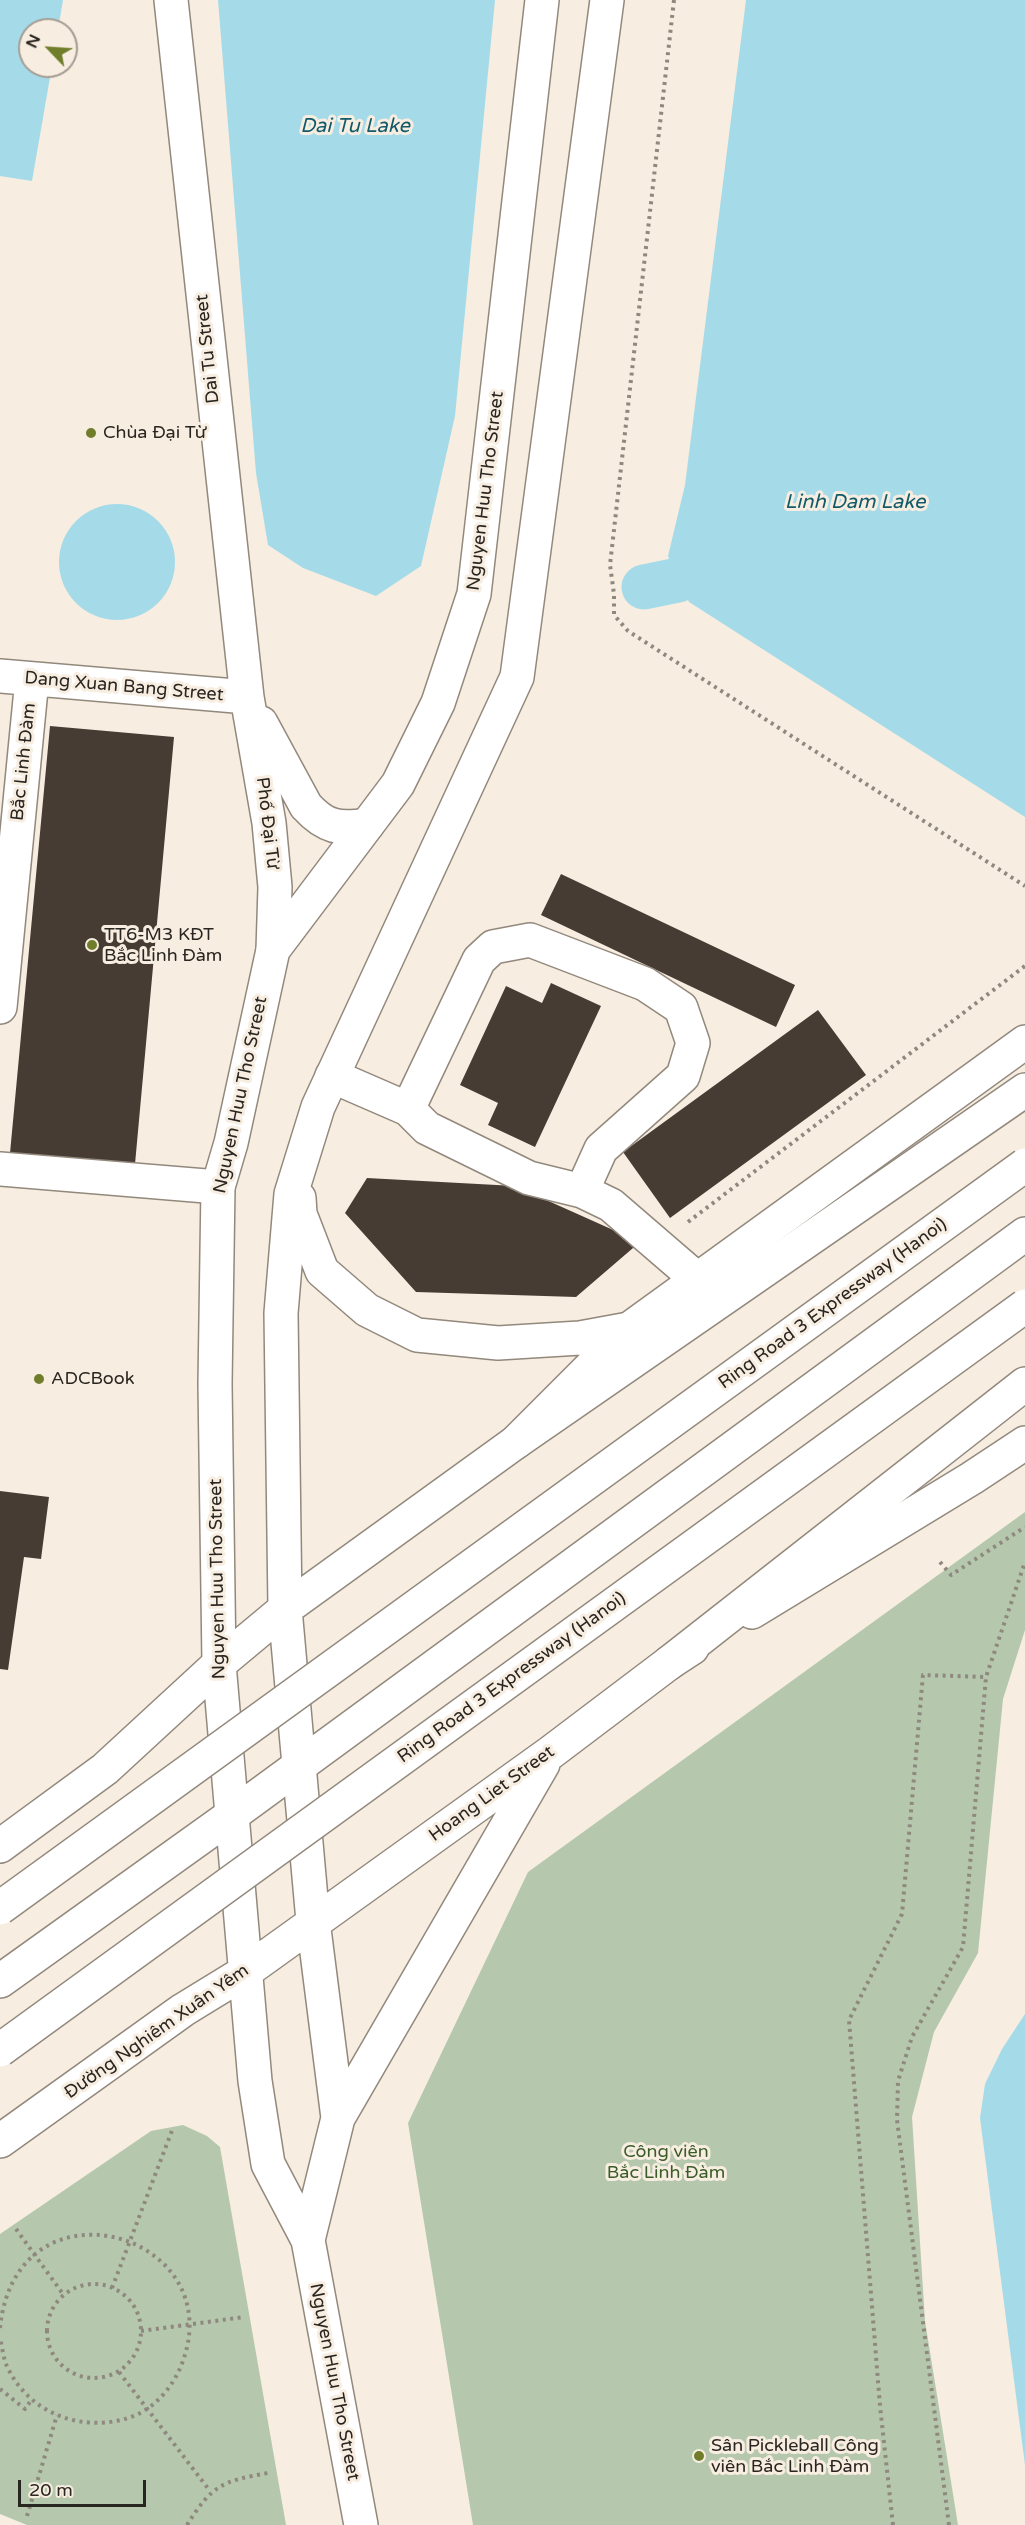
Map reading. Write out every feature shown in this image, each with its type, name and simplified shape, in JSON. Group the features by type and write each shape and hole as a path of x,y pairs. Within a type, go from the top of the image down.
{"main road":[{"name":"Dai Tu Street","path":"171,0 248,697"},
{"name":"Nguyen Huu Tho Street","path":"361,2525 308,2240 268,2164 255,2081 219,1664 215,1384 218,1187 231,1143 273,950 398,784 438,703 474,594 542,0"},
{"name":"Nguyen Huu Tho Street","path":"308,2240 338,2118 313,1921 285,1609 281,1313 291,1194 318,1107 517,677 607,0"},
{"name":"Dang Xuan Bang Street","path":"0,676 248,697"},
{"name":"Bắc Linh Đàm","path":"0,1007 4,916 32,679"},
{"path":"248,697 306,806 315,816 340,829 367,825"},
{"name":"Phố Đại Từ","path":"248,697 269,823 275,887 273,950"},
{"path":"408,1109 479,960 493,947 530,940 645,984 681,1008 693,1043 683,1076 601,1149 582,1191"},
{"path":"516,1442 629,1329 1025,1042"},
{"path":"332,1076 408,1109 427,1128 529,1178 582,1191 611,1205 698,1280"},
{"path":"0,1846 105,1769 219,1664 285,1609 516,1442 1018,1095"},
{"name":"Ring Road 3 Expressway (Hanoi)","path":"0,1908 1025,1165"},
{"path":"0,1169 218,1187"},
{"path":"297,1171 300,1214 322,1272 367,1310 417,1335 498,1344 580,1338 629,1329"},
{"path":"0,1981 232,1815 1013,1243"},
{"name":"Ring Road 3 Expressway (Hanoi)","path":"0,2050 1025,1306"},
{"path":"669,1663 1025,1384"},
{"path":"669,1663 972,1478 1025,1443"},
{"name":"Hoang Liet Street","path":"313,1921 550,1753 669,1663"},
{"path":"338,2118 550,1753"},
{"name":"Đường Nghiêm Xuân Yêm","path":"0,2141 183,2010 245,1972 313,1921"}],"path":[{"path":"674,0 610,565 614,615 628,631 1025,886"},
{"path":"663,1250 681,1227 1025,966"},
{"path":"940,1562 951,1575 1025,1527"},
{"path":"949,2525 897,2120 898,2081 912,2037 963,1947 986,1677 1025,1562"},
{"path":"893,2525 880,2406 849,2020 902,1914 923,1675 986,1677"},
{"path":"112,2288 173,2128"},
{"path":"16,2229 63,2294"},
{"path":"0,2328 2,2305 16,2275 35,2256 69,2236 102,2233 130,2240 161,2260 180,2287 189,2319 186,2352 175,2379 146,2410 129,2417 100,2423 71,2421 43,2409 21,2390 6,2363 0,2338"},
{"path":"91,2284 112,2288 131,2301 138,2315 141,2331 139,2347 131,2361 119,2372 104,2378 87,2379 71,2374 58,2364 50,2350 46,2336 47,2320 53,2306 63,2294 76,2287 91,2284"},
{"path":"141,2331 244,2317"},
{"path":"119,2372 210,2491"},
{"path":"0,2389 25,2409 32,2399"},
{"path":"27,2516 57,2415"},
{"path":"187,2525 210,2491 240,2478 268,2473"}],"green space":[{"name":"Công viên Bắc Linh Đàm","path":"1025,1512 1025,1630 1003,1699 978,1953 934,2032 912,2117 925,2321 958,2525 473,2525 408,2123 528,1872"},
{"path":"183,2125 207,2136 220,2147 286,2525 27,2525 0,2514 0,2234 151,2131"}],"water":[{"path":"0,0 63,0 60,18 18,18 18,78 50,78 32,181 0,176"},
{"name":"Dai Tu Lake","path":"218,0 495,0 455,416 421,566 376,596 303,568 268,545 256,473"},
{"name":"Linh Dam Lake","path":"746,0 1025,0 1025,817 689,602 668,556 685,485"},
{"path":"117,504 139,508 158,521 171,540 175,562 171,584 158,603 139,616 117,620 95,616 76,603 63,584 59,562 63,540 76,521 95,508"},
{"path":"1025,2014 1025,2465 980,2118 985,2084 1002,2049"}],"building":[{"name":"TT6-M3 KĐT Bắc Linh Đàm","path":"50,726 174,737 135,1164 10,1153"},
{"path":"561,874 795,985 776,1027 541,915"},
{"path":"551,983 601,1006 535,1147 488,1125 498,1103 460,1085 506,986 542,1003"},
{"path":"818,1010 866,1075 670,1218 623,1152"},
{"path":"367,1178 515,1186 640,1242 576,1297 416,1292 345,1213"},
{"path":"0,1491 49,1497 41,1559 24,1557 8,1670 0,1669"}],"waterway":[{"path":"644,587 678,580"}],"place":[{"name":"Chùa Đại Từ","path":"91,433"},
{"name":"TT6-M3 KĐT Bắc Linh Đàm","path":"92,945"},
{"name":"ADCBook","path":"39,1379"},
{"name":"Sân Pickleball Công viên Bắc Linh Đàm","path":"699,2456"}]}
